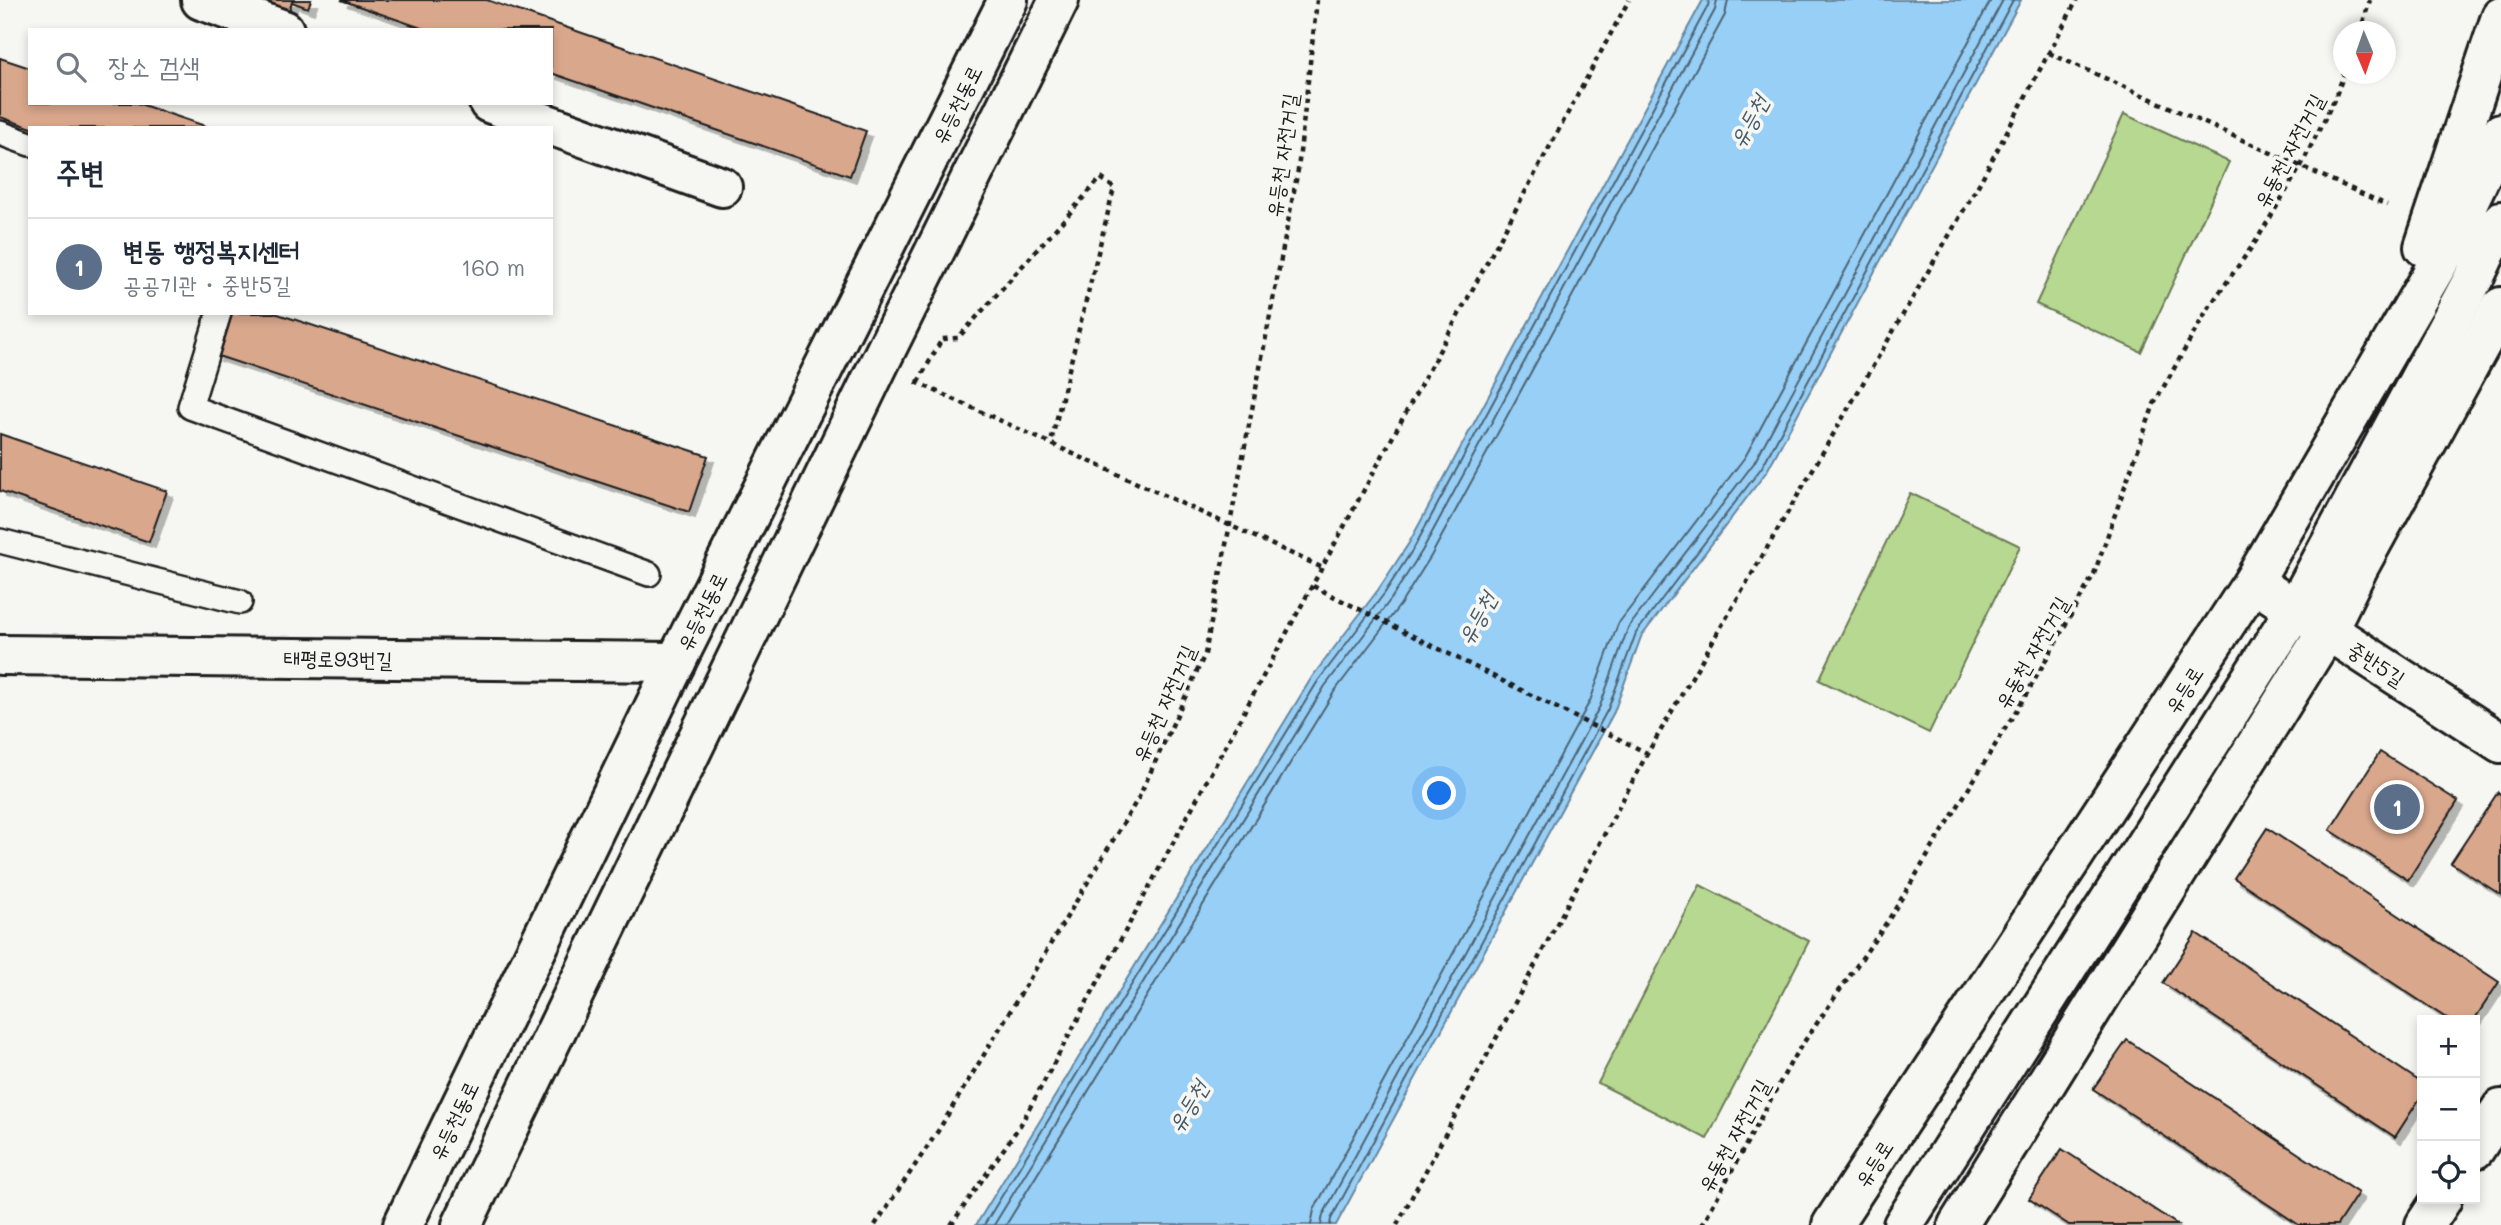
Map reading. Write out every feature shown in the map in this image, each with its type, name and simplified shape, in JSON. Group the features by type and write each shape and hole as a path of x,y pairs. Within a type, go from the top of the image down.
{"main road":[{"path":"201,0 278,28"},
{"name":"유등천동로","path":"402,1225 676,662 1008,0"},
{"path":"462,1225 872,378 1059,0"},
{"path":"2416,303 2423,250 2501,17"},
{"path":"495,105 553,126"},
{"path":"553,126 722,187"},
{"name":"유등로","path":"1832,1225 2253,582 2443,256 2501,133"},
{"path":"1903,1225 2296,608 2477,272 2501,221"},
{"path":"1958,1225 2327,631 2358,568 2498,320"},
{"name":"중반5길","path":"2253,582 2501,743"},
{"name":"태평로93번길","path":"0,654 676,662"},
{"path":"2480,1141 2501,1108"},
{"path":"2425,1225 2439,1204"}],"lane":[{"path":"0,133 28,143"},
{"path":"218,315 190,407 649,574"},
{"path":"0,541 240,602"}],"path":[{"name":"유등천 자전거길","path":"874,1225 938,1131 1139,797 1205,654 1298,170 1317,0"},
{"path":"951,1225 1021,1125 1629,0"},
{"path":"1397,1225 1647,754 1979,184 2077,0"},
{"path":"2363,21 2370,0"},
{"path":"2049,53 2387,205"},
{"name":"유동천 자전거길","path":"1702,1225 1795,1055 1889,919 2031,688 2094,574 2154,404 2207,310 2256,241 2301,166 2340,84"},
{"path":"1051,442 1114,188 1101,178 958,338 942,338 918,382 1323,568"},
{"path":"1313,586 1647,754"}],"green space":[{"path":"2124,114 2229,162 2141,352 2036,304"},
{"path":"1910,493 2020,546 1929,733 1819,680"},
{"path":"1700,885 1809,941 1707,1139 1598,1083"}],"water":[{"name":"유등천","path":"1703,0 2021,0 1767,471 1641,637 1614,712 1336,1225 976,1225 1312,677 1378,590 1409,543"}],"building":[{"path":"252,0 311,0 308,8 292,2 288,14"},
{"path":"341,0 487,0 866,131 850,176 553,74 553,28 421,28"},
{"path":"0,58 28,67 28,105 143,105 205,126 28,127 0,117"},
{"path":"228,315 281,315 708,456 689,512 215,355"},
{"path":"0,434 167,491 149,542 0,491"},
{"path":"2380,752 2458,801 2408,880 2330,830"},
{"path":"2498,792 2501,795 2501,895 2451,863"},
{"path":"2267,828 2499,982 2477,1015 2441,1015 2234,878"},
{"path":"2196,933 2417,1080 2417,1103 2395,1137 2163,983"},
{"path":"2127,1040 2358,1193 2337,1225 2299,1225 2093,1089"},
{"path":"2062,1149 2178,1225 2069,1225 2029,1199"}],"place":[{"name":"변동 행정복지센터","path":"2397,807"}]}
